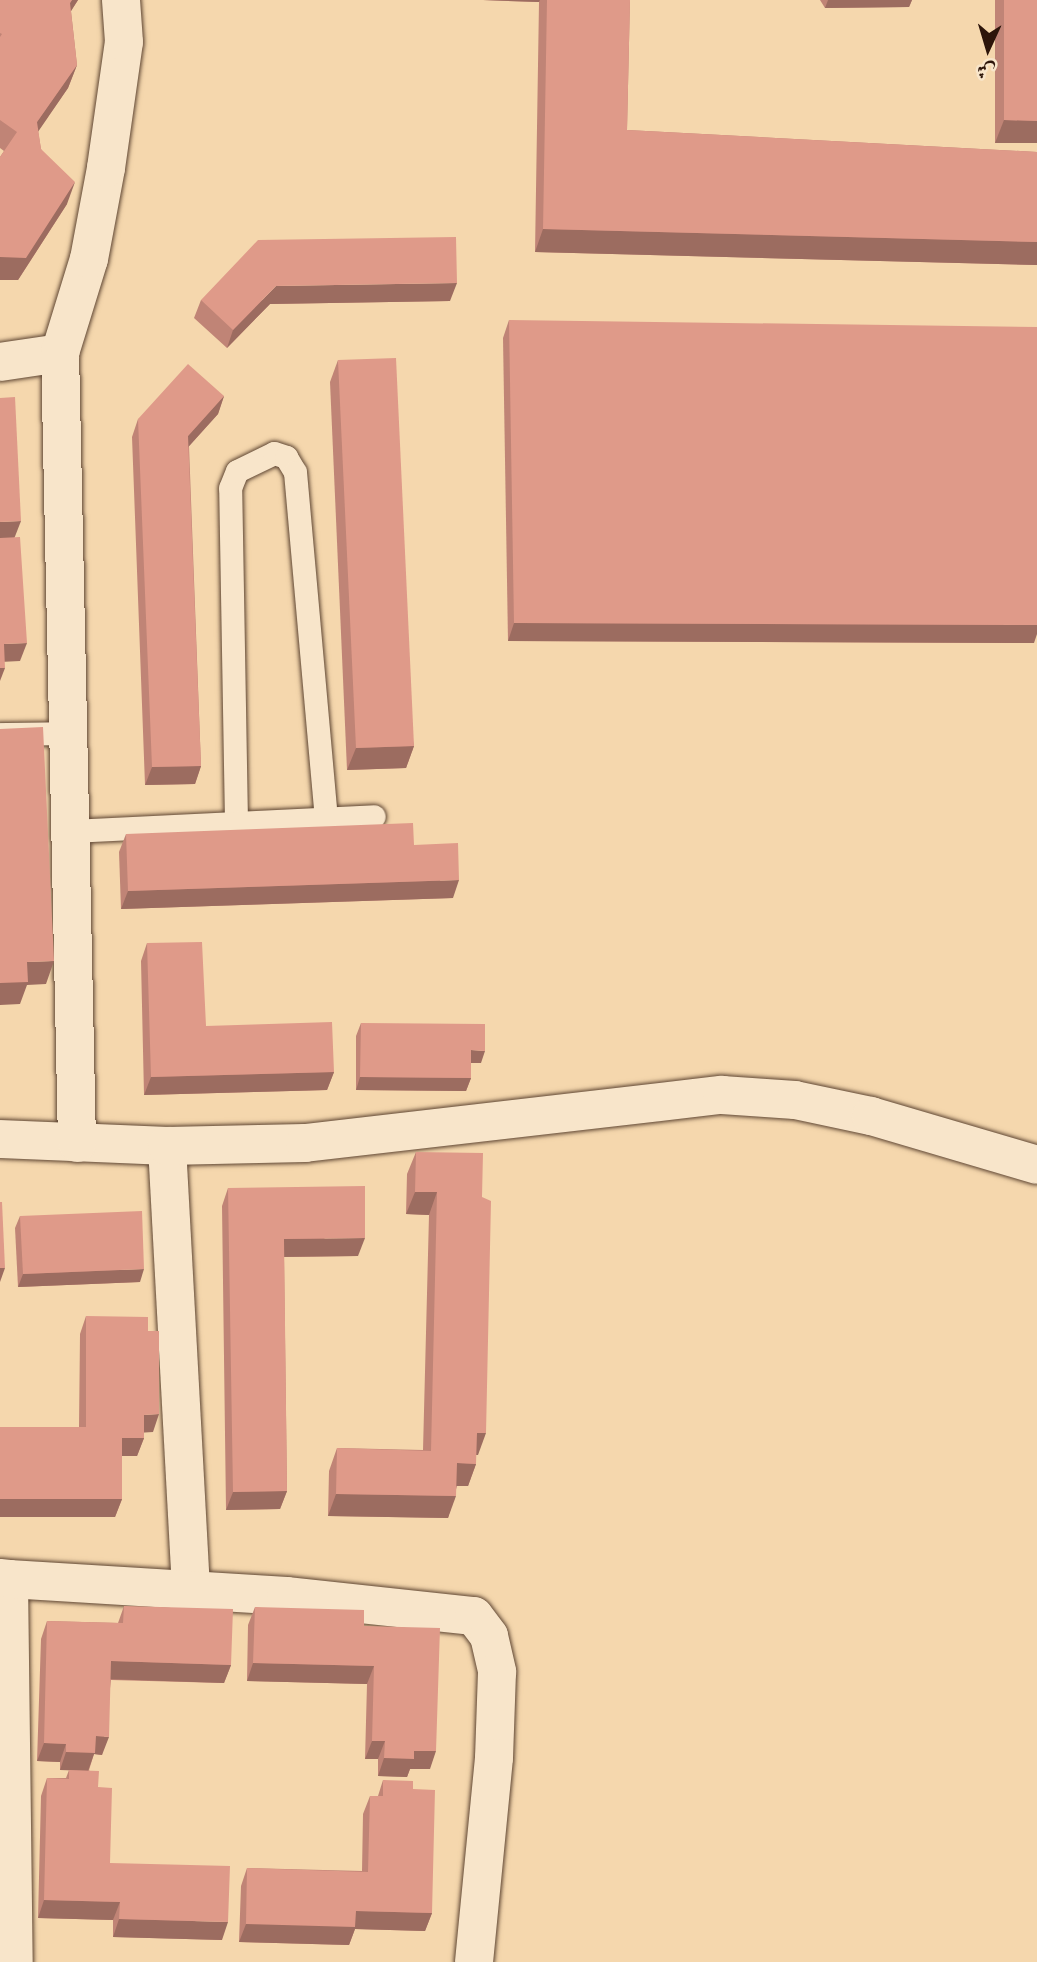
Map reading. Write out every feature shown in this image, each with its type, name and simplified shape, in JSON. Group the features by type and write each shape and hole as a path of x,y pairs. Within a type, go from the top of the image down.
{"street":[{"path":"77,1143 60,353 89,259 106,168 124,41 121,0"},
{"path":"0,362 60,353"},
{"path":"0,1139 167,1146 306,1143 722,1095 794,1100 871,1116 1037,1165"},
{"path":"167,1146 191,1588"},
{"path":"14,1962 5,1579 191,1588 474,1616 482,1624 497,1672 494,1758 474,1962"}],"lane":[{"path":"236,822 230,488 237,471 274,453 286,457 295,472 326,818"},
{"path":"0,734 69,733"},
{"path":"72,831 374,816"}],"building":[{"path":"0,0 72,0 70,3 77,65 37,122 41,149 75,182 26,258 0,257 0,157 17,132 0,120"},
{"path":"547,0 630,0 627,130 1037,152 1037,242 543,229"},
{"path":"1004,0 1037,0 1037,121 1004,120"},
{"path":"456,237 457,283 276,286 233,330 201,300 258,240"},
{"path":"509,320 1037,327 1037,625 514,623"},
{"path":"396,358 414,746 356,748 338,360"},
{"path":"188,364 224,396 188,436 201,766 152,767 138,419"},
{"path":"15,397 21,521 0,522 0,398"},
{"path":"20,537 27,643 4,644 5,668 0,668 0,538"},
{"path":"43,727 54,961 27,962 28,982 0,983 0,729"},
{"path":"413,823 414,845 458,843 459,880 128,891 126,834"},
{"path":"202,942 206,1026 332,1022 334,1072 151,1077 147,943"},
{"path":"361,1023 485,1024 485,1051 471,1050 471,1078 360,1077"},
{"path":"416,1152 483,1153 482,1197 491,1201 486,1433 477,1433 476,1464 457,1463 456,1496 336,1494 337,1448 431,1451 437,1192 415,1192"},
{"path":"365,1186 365,1238 284,1239 287,1491 233,1492 228,1188"},
{"path":"2,1202 5,1268 0,1268"},
{"path":"142,1211 144,1269 23,1274 20,1216"},
{"path":"86,1316 148,1317 148,1331 159,1331 159,1414 144,1415 144,1438 122,1438 122,1499 0,1499 0,1427 86,1427"},
{"path":"124,1606 233,1609 231,1665 111,1661 109,1737 96,1736 95,1753 66,1752 66,1744 44,1743 47,1621 123,1623"},
{"path":"255,1607 364,1610 364,1626 440,1628 436,1751 414,1751 414,1759 384,1758 385,1741 372,1741 374,1666 253,1663"},
{"path":"69,1770 99,1771 98,1787 112,1788 110,1863 230,1866 228,1922 119,1919 120,1902 44,1900 47,1778 69,1779"},
{"path":"383,1780 413,1781 413,1789 435,1790 432,1913 356,1911 355,1927 246,1924 247,1868 368,1872 370,1796 383,1796"}]}
